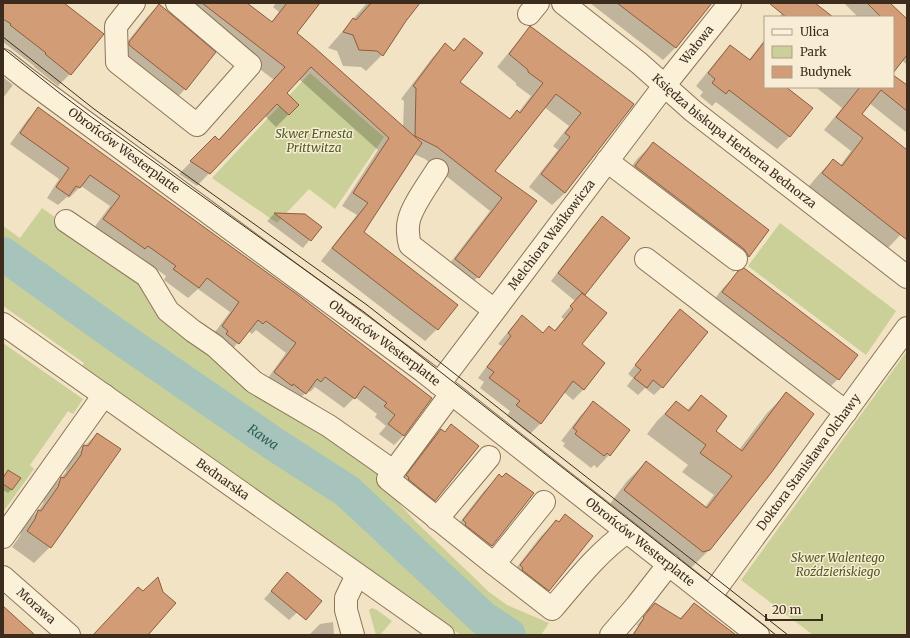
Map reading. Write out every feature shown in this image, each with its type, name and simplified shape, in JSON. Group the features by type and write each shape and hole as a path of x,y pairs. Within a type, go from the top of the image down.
{"street":[{"path":"125,6 116,26 117,62 197,125 250,65 177,3"},
{"name":"Księdza biskupa Herberta Bednorza","path":"563,3 639,64 693,111 907,277"},
{"name":"Wałowa","path":"664,86 730,3"},
{"name":"Obrońców Westerplatte","path":"3,60 445,389 758,635"},
{"name":"Melchiora Wańkowicza","path":"393,471 445,389 456,360 664,86"},
{"path":"607,161 736,258"},
{"path":"437,170 412,210 408,220 408,240 410,245 494,310"},
{"path":"66,221 147,276 168,311 193,332 215,346 254,382 329,426 393,471 388,479 552,609 593,561 613,542 627,532"},
{"path":"646,259 846,412"},
{"name":"Bednarska","path":"3,324 356,575 443,635"},
{"name":"Doktora Stanisława Olchawy","path":"710,597 907,328"},
{"path":"3,537 104,395"},
{"path":"437,519 489,457"},
{"path":"494,564 544,502"},
{"path":"611,635 638,605 669,564"},
{"path":"353,635 346,610 346,598 356,575"},
{"name":"Morawa","path":"3,577 69,635"}],"green space":[{"name":"Skwer Ernesta Prittwitza","path":"310,73 384,137 335,209 309,189 277,223 212,178"},
{"path":"42,208 137,276 199,325 216,331 262,379 299,405 305,397 386,453 374,470 397,501 416,522 489,592 507,605 549,623 541,635 525,635 493,616 366,494 141,341 3,242 3,226 20,238"},
{"path":"780,223 896,311 866,355 748,266"},
{"path":"3,270 231,431 342,502 364,521 428,585 485,635 461,635 82,367 84,363 3,306"},
{"path":"3,343 83,399 73,414 68,411 30,465 34,469 3,512"},
{"name":"Skwer Walentego Roździeńskiego","path":"907,351 907,635 813,635 741,580"},
{"path":"372,608 392,621 380,635 376,635 369,610"}],"building":[{"path":"3,3 64,3 104,34 71,75 10,25 11,24 3,19"},
{"path":"202,3 247,3 272,22 287,3 320,3 297,33 422,143 364,232 458,305 438,330 332,248 368,203 353,193 389,138 311,67 287,93 299,105 289,115 277,104 210,174 190,161 215,136 219,140 285,67"},
{"path":"371,3 420,3 383,56 377,51 359,50 353,35 343,32 353,18 356,20"},
{"path":"617,3 712,3 676,48"},
{"path":"769,3 815,3 832,16 785,16"},
{"path":"867,3 890,3 907,19 907,55 894,72 894,16 880,16"},
{"path":"159,4 216,52 186,90 129,45 129,42"},
{"path":"530,26 634,104 565,193 541,174 570,137 565,133 581,113 556,94 495,171 537,201 479,278 455,259 502,198 437,147 415,136 416,88 413,86 445,43 454,51 464,38 483,53 460,82 510,119 517,110 520,113 543,83 528,72 528,70 509,54"},
{"path":"764,42 764,88 787,88 813,108 790,137 729,90 726,94 712,83 715,79 708,73 730,45 750,60"},
{"path":"894,76 907,85 907,111 881,90 862,114 907,150 907,240 822,173 833,159 842,166 863,138 836,117 859,88 894,88"},
{"path":"38,107 298,295 432,398 404,436 388,424 395,415 384,406 387,403 364,386 355,399 325,377 321,382 317,379 306,394 293,384 292,386 274,372 296,343 266,321 263,324 258,320 239,344 226,334 228,331 222,326 239,302 207,278 199,288 173,269 176,266 148,246 145,249 103,219 120,196 90,175 80,188 76,186 69,196 56,187 69,168 20,133"},
{"path":"653,142 769,230 749,257 744,249 635,166"},
{"path":"274,213 305,214 322,227 311,241"},
{"path":"602,216 630,238 585,295 558,273"},
{"path":"744,268 858,355 839,380 722,292 738,271"},
{"path":"582,293 607,313 582,344 605,363 584,390 573,381 541,424 516,405 520,401 489,378 494,372 487,367 511,336 508,333 522,315 543,333 549,326 555,331 573,309 570,306"},
{"path":"680,309 708,332 663,388 653,380 647,388 634,378 641,370 635,365"},
{"path":"786,392 814,414 771,473 710,550 703,552 624,490 646,461 707,508 732,476 700,453 706,445 665,414 676,401 689,411 701,395 727,416 716,431 742,451"},
{"path":"593,401 630,430 610,456 607,453 604,456 575,434 577,431 573,428"},
{"path":"451,424 479,446 435,501 408,479 409,478 406,475 441,429 445,432"},
{"path":"97,433 121,449 51,548 27,531 35,519 38,510 41,511 58,487 61,477 64,478 81,455 83,446 88,446"},
{"path":"8,470 21,478 12,490 3,484 3,478"},
{"path":"506,473 534,493 492,546 465,525 466,523 463,520 499,474 502,477"},
{"path":"565,514 593,536 549,591 522,570 523,568 520,565 556,520 559,522"},
{"path":"287,572 322,601 306,620 271,591"},
{"path":"158,577 163,592 176,603 148,635 93,635 138,587 143,591"},
{"path":"655,603 681,619 694,603 736,635 633,635 644,618 643,617"},
{"path":"3,606 35,635 3,635"}],"waterway":[{"name":"Rawa","path":"3,254 116,335 274,444 347,491 483,618 509,635"}],"tram line":[{"path":"3,37 94,109 367,305 788,635"},
{"path":"3,48 90,116 364,312 776,635"}]}
